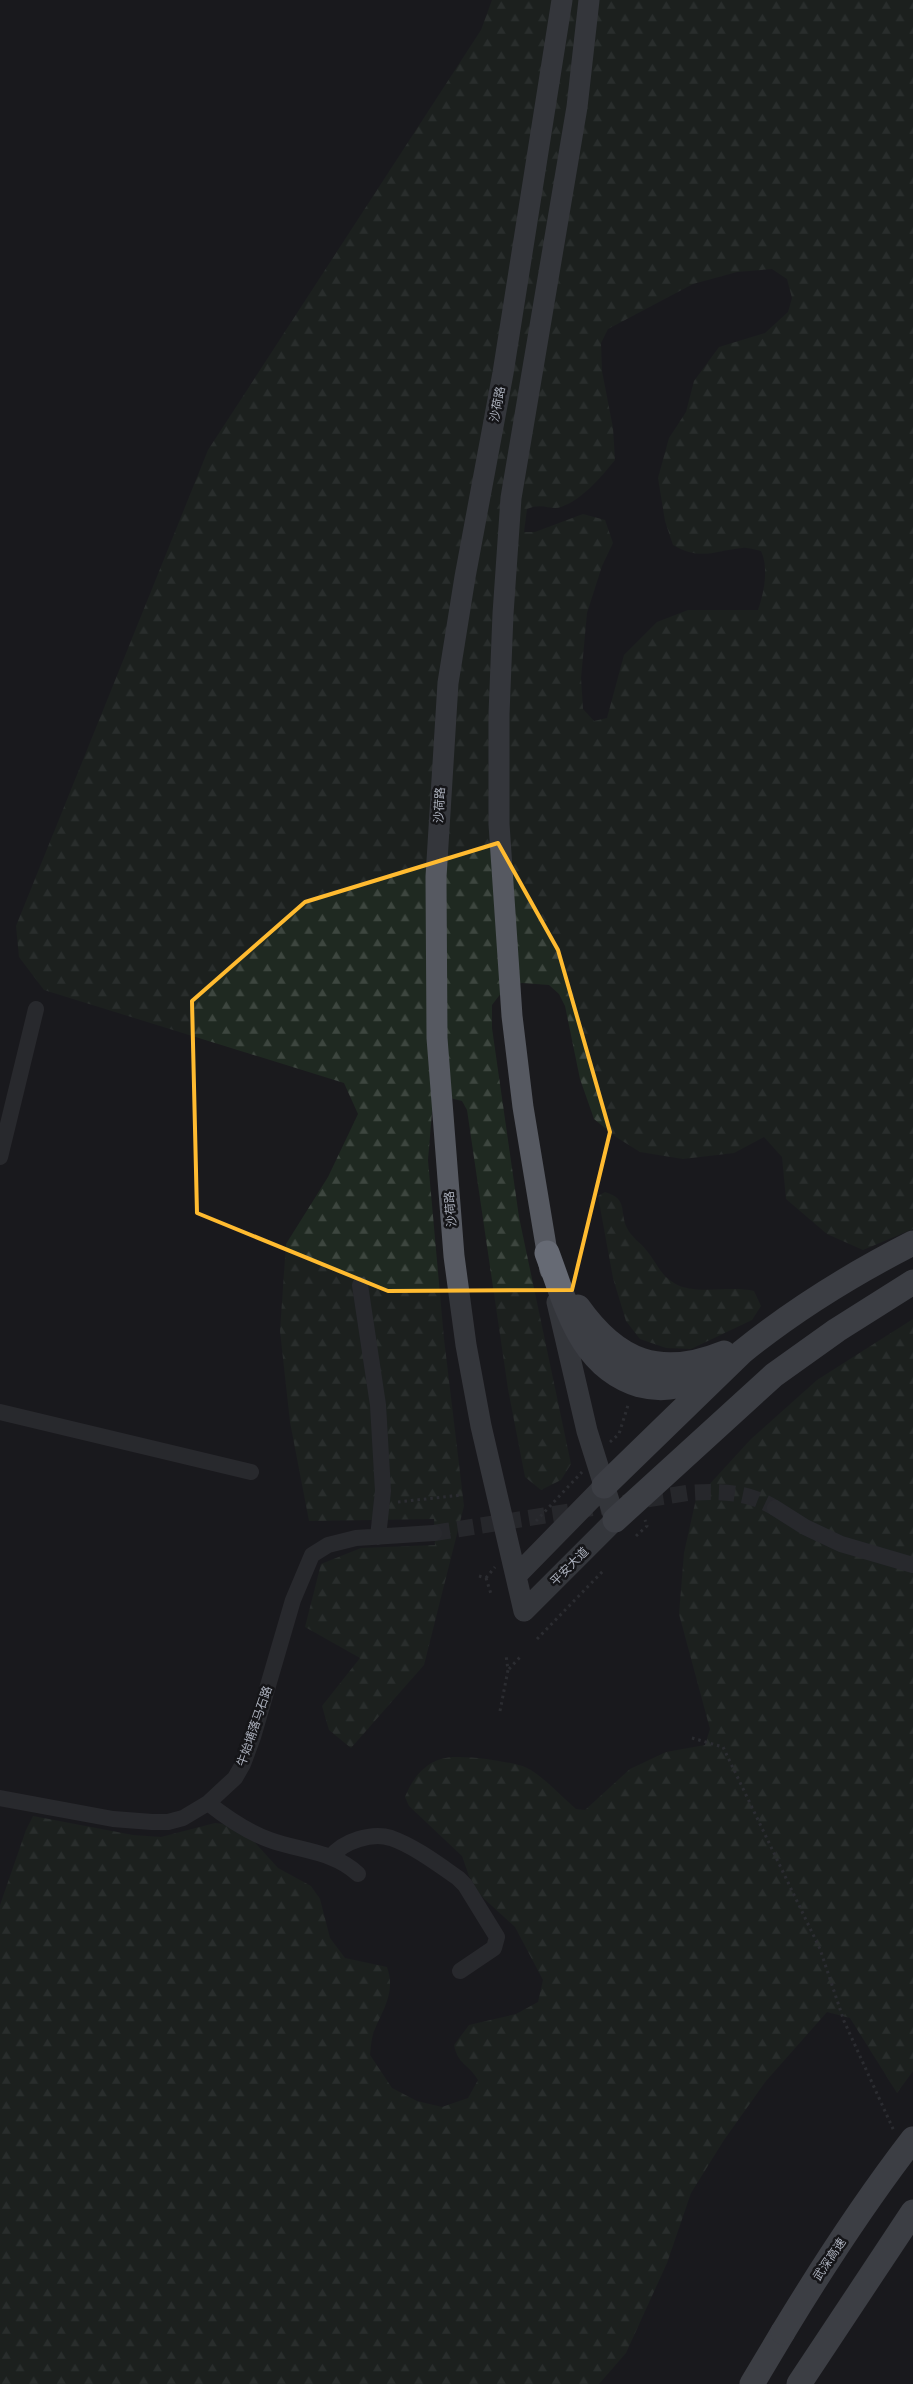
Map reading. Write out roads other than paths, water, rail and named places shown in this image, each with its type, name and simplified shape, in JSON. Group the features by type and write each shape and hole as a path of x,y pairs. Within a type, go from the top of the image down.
{"highway":[{"path":"604,1486 751,1345 869,1268 913,1243"},
{"path":"546,1253 571,1297 589,1323 618,1350 642,1362 658,1366 697,1362 751,1345"},
{"path":"615,1520 774,1375 837,1330 913,1282"},
{"name":"武深高速","path":"752,2384 905,2138"},
{"path":"799,2384 812,2361 913,2212"}],"main road":[{"name":"沙荷路","path":"524,1611 481,1426 466,1345 454,1256 437,1038 436,877 448,683 465,577 503,373 562,0"},
{"path":"589,0 577,107 511,498 499,705 499,824 512,1016 546,1253 587,1431 615,1520"},
{"path":"516,1576 604,1486"},
{"name":"平安大道","path":"524,1611 615,1520"}],"street":[{"path":"0,1157 36,1009"},
{"path":"360,1285 378,1405 383,1470 382,1504 378,1537"},
{"path":"0,1412 252,1472"},
{"path":"775,1508 806,1527 841,1544 913,1565"},
{"name":"牛始埔落马石路","path":"0,1798 113,1819 152,1822 168,1822 183,1818 208,1803 235,1778 243,1764 253,1737 293,1600 312,1555 320,1548 338,1542 434,1533"},
{"path":"208,1803 225,1816 258,1835 331,1857 350,1866 358,1874"},
{"path":"331,1857 336,1850 353,1841 382,1836 402,1844 458,1878 465,1885 497,1937 494,1948 460,1971"}],"tunnel":[{"path":"434,1533 687,1493 732,1493 754,1498 775,1508"}]}
